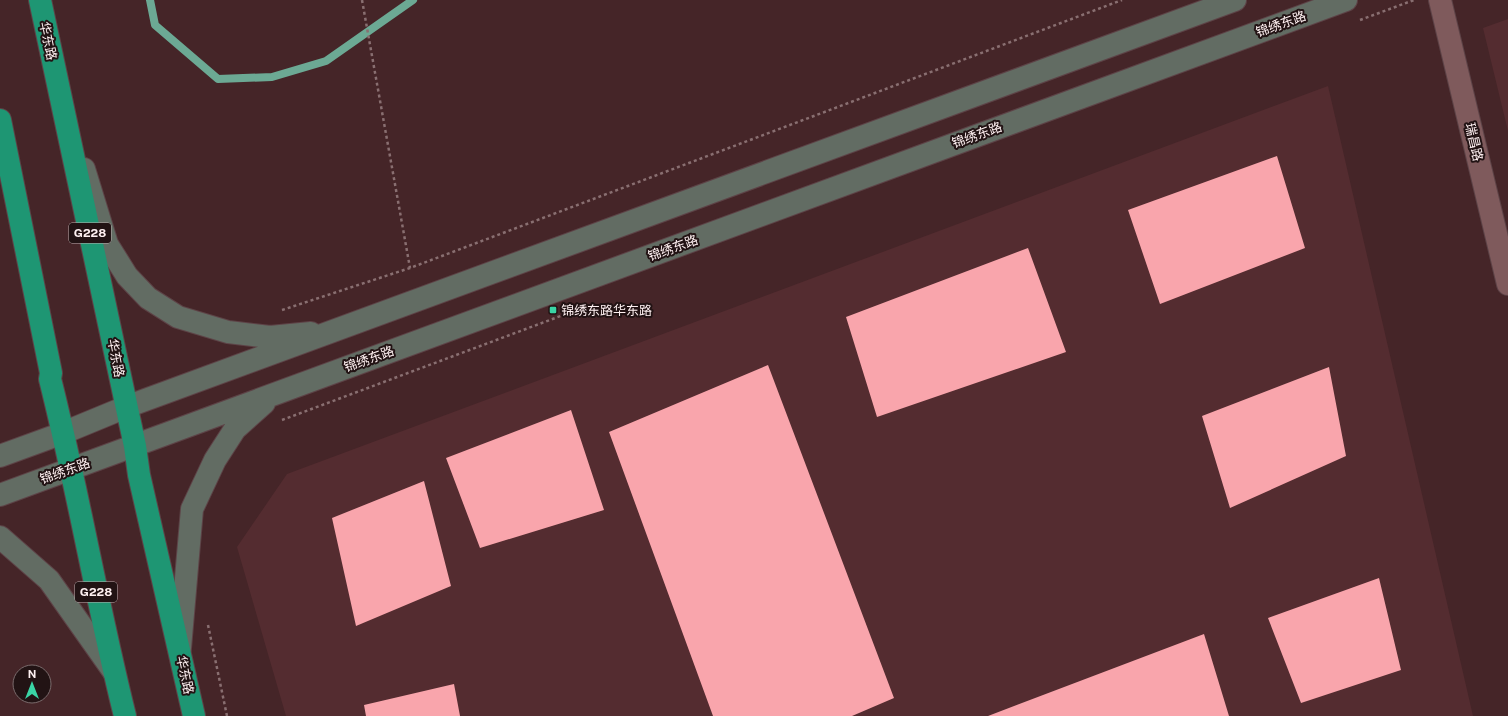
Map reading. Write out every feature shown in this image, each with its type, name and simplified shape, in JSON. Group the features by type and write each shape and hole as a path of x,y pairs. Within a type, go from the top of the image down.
{"highway":[{"name":"华东路","path":"40,0 51,60 64,111 135,446 139,475 194,716"},
{"name":"G228","path":"0,120 51,373 50,379 125,716"}],"main road":[{"path":"0,456 126,408 342,330 1235,0"},
{"name":"锦绣东路","path":"0,495 1346,0"},
{"path":"64,111 107,244 127,276 148,298 178,317 228,332 270,337 342,330"},
{"path":"180,654 192,509 215,460 235,429 274,394"},
{"path":"0,537 49,580 114,672"}],"street":[{"name":"瑞昌路","path":"1440,0 1508,284"}],"path":[{"path":"362,0 410,268"},
{"path":"274,313 410,268 1122,0"},
{"path":"1354,22 1414,0"},
{"path":"281,420 573,312"},
{"path":"208,620 208,628 227,716"}],"shaded area":[{"path":"1508,19 1508,131 1483,28"},
{"path":"1328,86 1473,716 286,716 237,547 287,474"}],"building":[{"path":"1277,156 1305,248 1160,304 1128,210"},
{"path":"1028,248 1066,352 877,417 846,317"},
{"path":"768,365 894,698 852,716 713,716 609,432"},
{"path":"1329,367 1346,456 1230,508 1202,416"},
{"path":"571,410 604,510 480,548 446,458"},
{"path":"424,481 451,586 356,626 332,518"},
{"path":"1379,578 1401,670 1301,703 1268,618"},
{"path":"1204,634 1229,716 988,716"},
{"path":"454,684 460,716 366,716 364,705"}],"waterway":[{"path":"150,0 155,25 218,79 272,77 326,61 413,0"}],"place":[{"name":"锦绣东路华东路","path":"553,310"}]}
